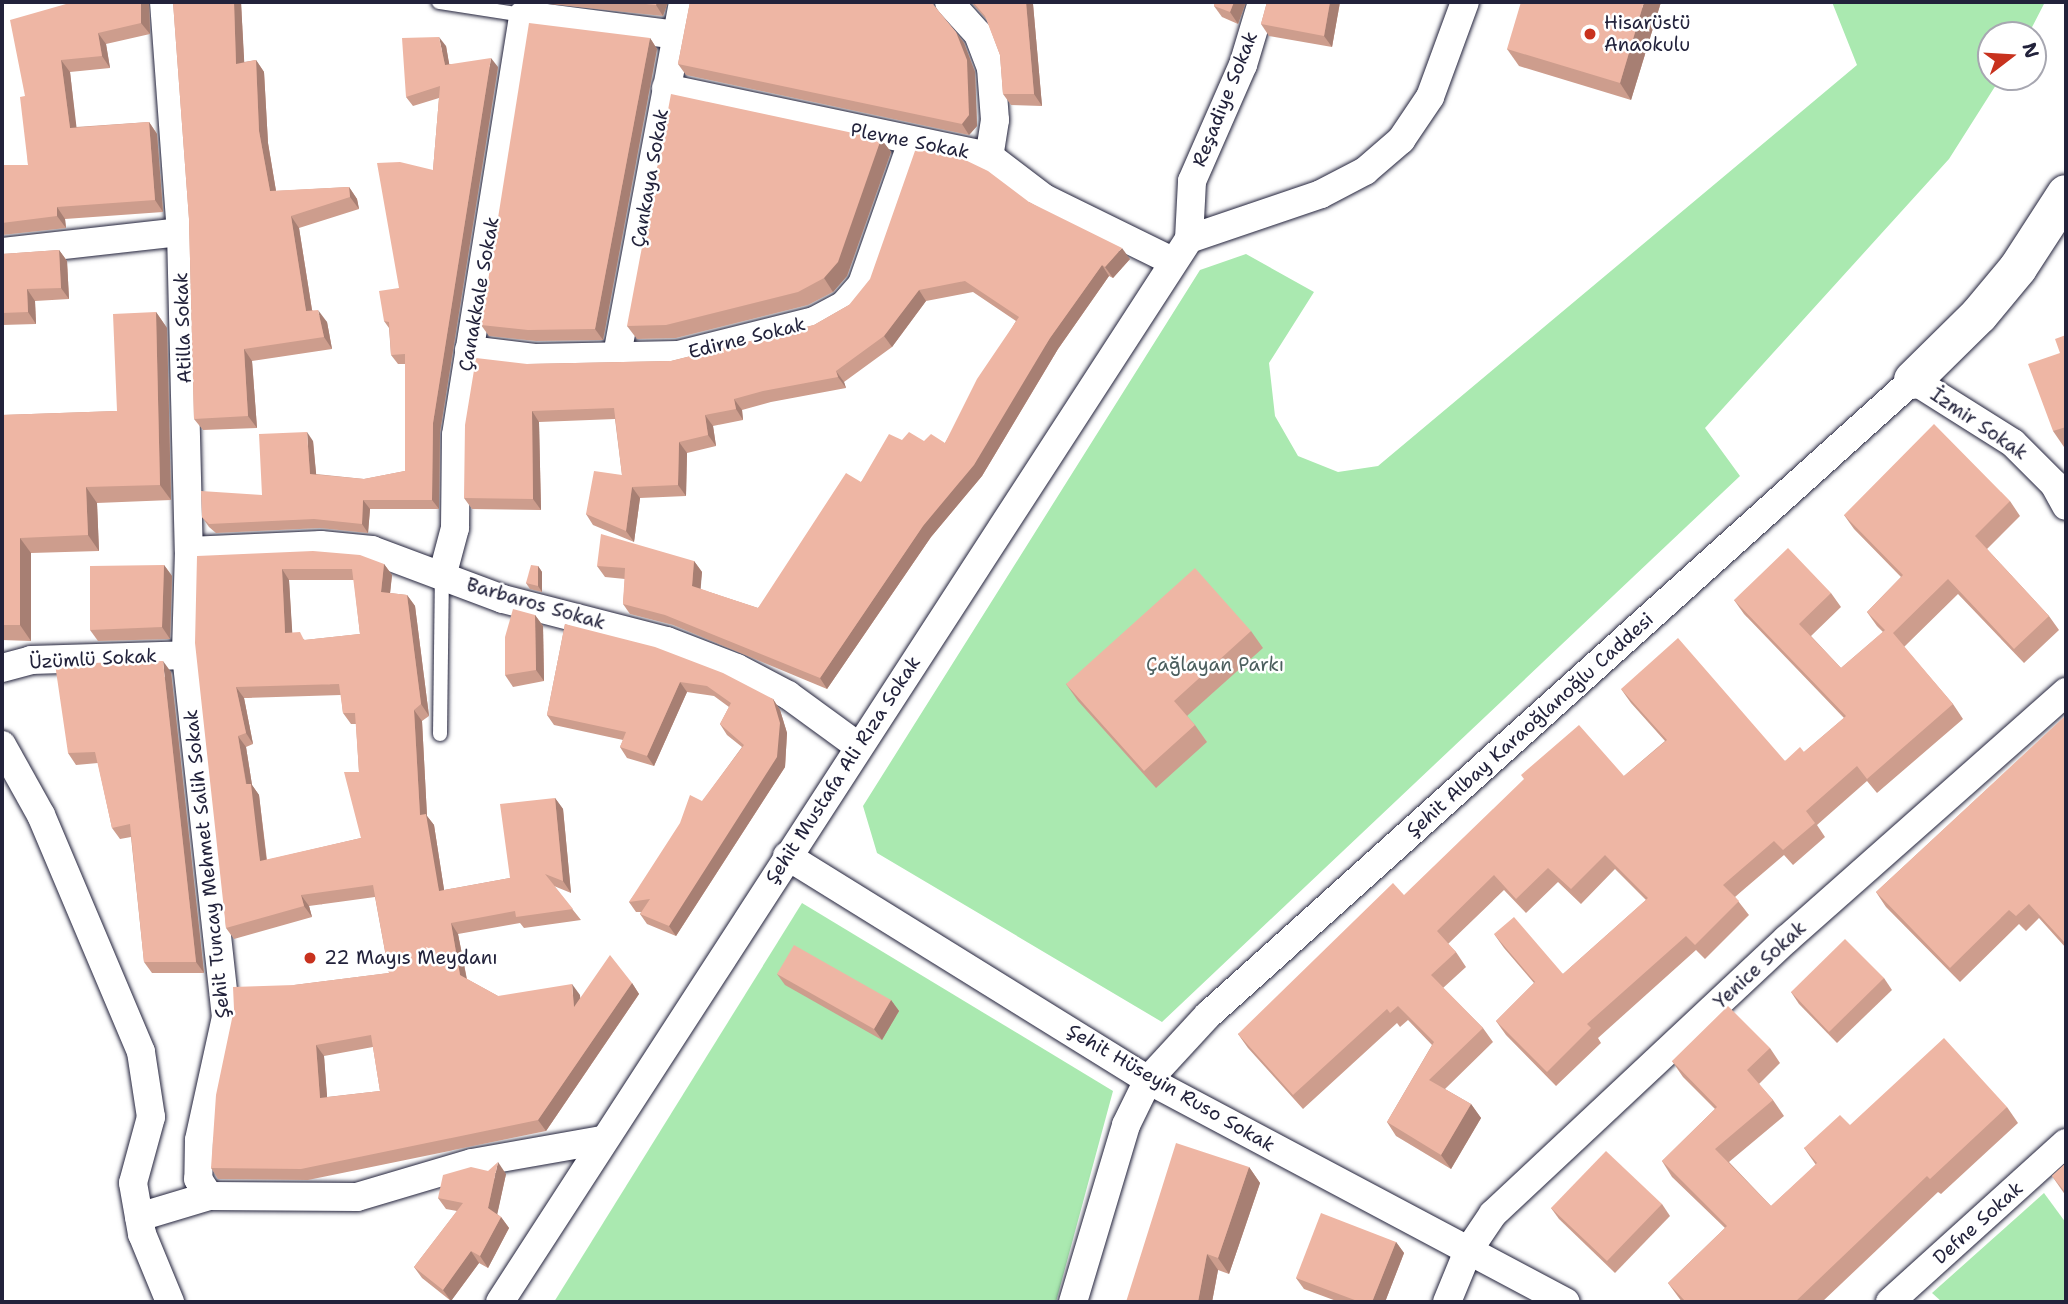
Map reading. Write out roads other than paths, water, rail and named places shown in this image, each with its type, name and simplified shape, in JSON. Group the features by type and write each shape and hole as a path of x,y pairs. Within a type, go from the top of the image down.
{"street":[{"name":"Atilla Sokak","path":"164,2 180,232 189,551 186,655"},
{"name":"Çankaya Sokak","path":"618,355 683,2"},
{"path":"949,2 978,34 990,68 995,120 989,156"},
{"name":"Reşadiye Sokak","path":"1189,239 1192,181 1243,65 1262,2"},
{"path":"1189,239 1321,194 1365,171 1401,140 1430,97 1465,2"},
{"path":"523,15 678,35"},
{"name":"Çanakkale Sokak","path":"443,573 455,528 456,435 523,15"},
{"name":"Plevne Sokak","path":"666,88 912,142 989,156 1044,198 1172,261"},
{"name":"Edirne Sokak","path":"469,350 535,358 678,355 783,332 844,305 862,284 874,260 912,142"},
{"name":"Şehit Albay Karaoğlanoğlu Caddesi","path":"1073,1302 1126,1125 1148,1080 1208,1015 1913,380 1979,315 2018,268 2066,194"},
{"path":"2,251 180,232"},
{"name":"Şehit Mustafa Ali Rıza Sokak","path":"500,1302 1172,261 1189,239"},
{"name":"İzmir Sokak","path":"1913,380 2013,443 2054,484 2066,506"},
{"name":"Barbaros Sokak","path":"189,551 321,545 372,550 443,573 503,599 667,641 737,668 788,695 858,746"},
{"name":"Üzümlü Sokak","path":"2,668 31,660 186,655"},
{"name":"Şehit Tuncay Mehmet Salih Sokak","path":"186,655 226,1017 199,1140 198,1179 209,1196"},
{"name":"Yenice Sokak","path":"1447,1302 1468,1251 1493,1214 1746,977 2066,692"},
{"path":"2,745 41,816 141,1052 151,1117 133,1184 139,1217 170,1302"},
{"name":"Şehit Hüseyin Ruso Sokak","path":"787,856 1148,1080 1566,1302"},
{"path":"139,1217 209,1196 357,1197 472,1163 603,1140"},
{"name":"Defne Sokak","path":"1890,1302 2066,1143"}],"lane":[{"path":"439,2 523,15"},
{"path":"440,734 443,573"}],"place":[{"name":"Hisarüstü Anaokulu","path":"1590,34"},
{"name":"22 Mayıs Meydanı","path":"310,958"}],"park label":[{"name":"Çağlayan Parkı","path":"1215,665"}]}
